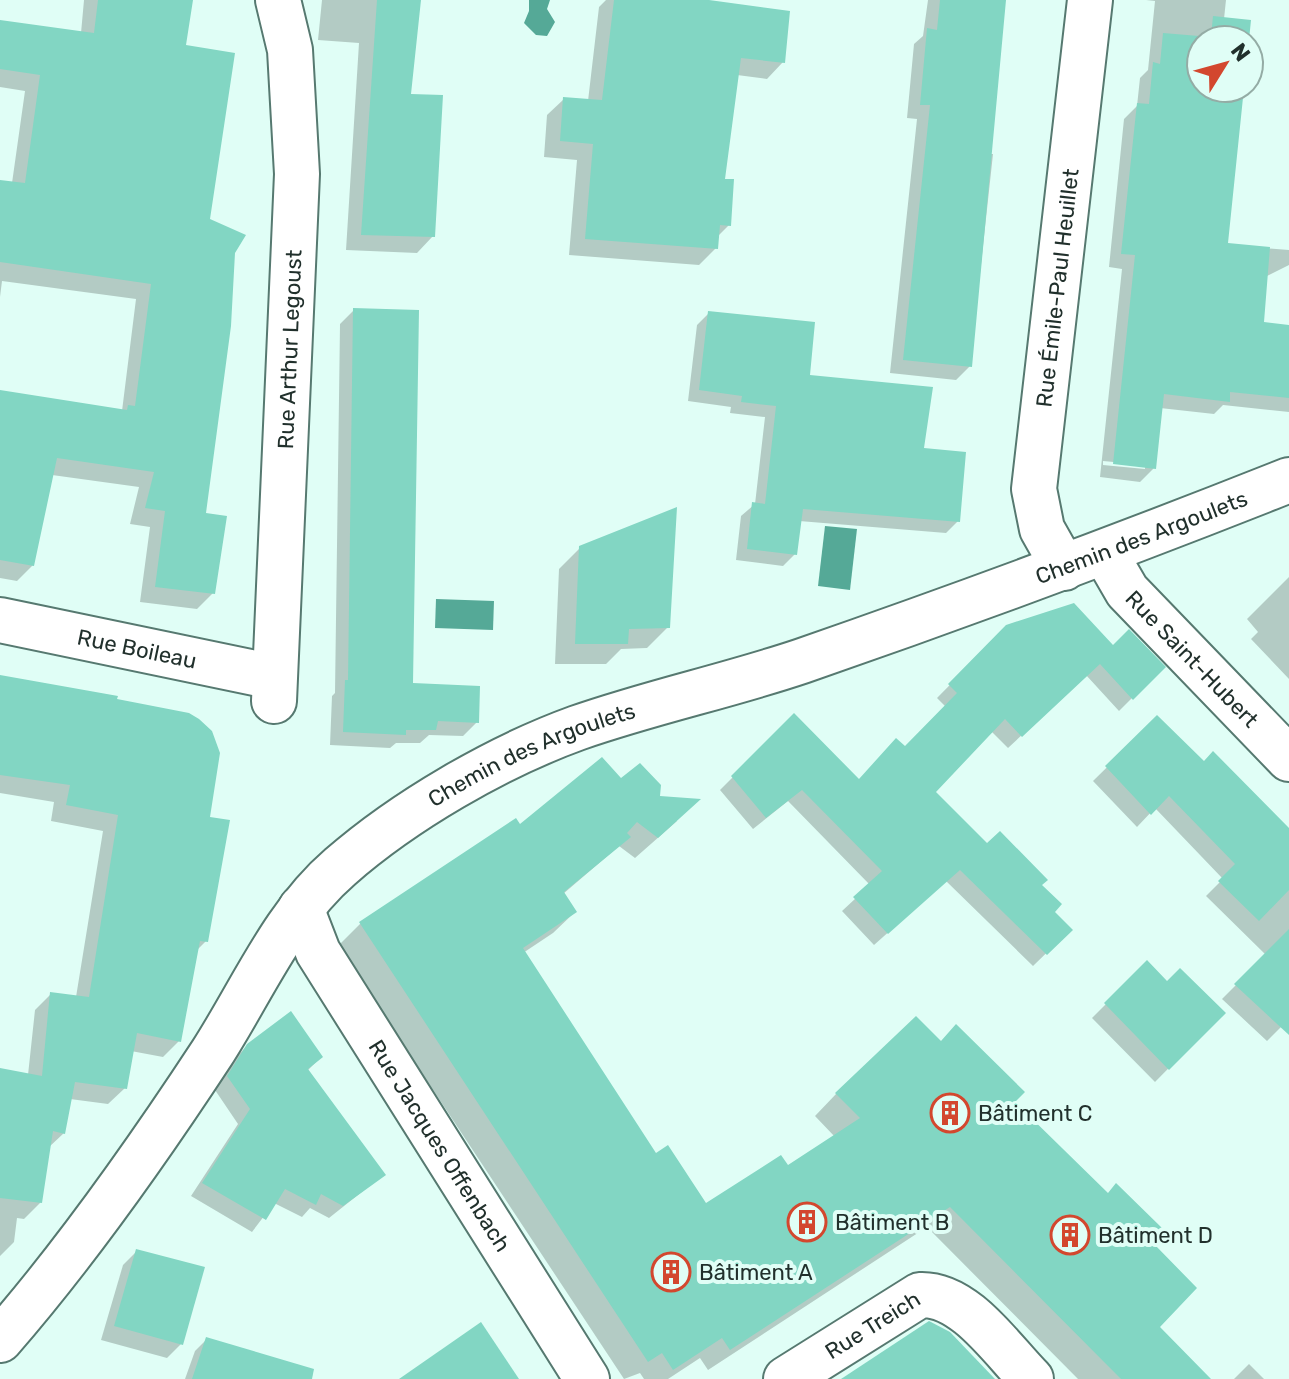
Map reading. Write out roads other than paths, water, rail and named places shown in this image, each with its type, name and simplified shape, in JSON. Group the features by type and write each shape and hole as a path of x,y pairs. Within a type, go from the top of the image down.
{"street":[{"name":"Rue Arthur Legoust","path":"274,689 297,174 290,50 278,0"},
{"name":"Rue Émile-Paul Heuillet","path":"1064,568 1042,529 1034,489 1090,0"},
{"name":"Chemin des Argoulets","path":"0,1340 42,1292 211,1054 301,908 339,867 413,814 509,757 577,728 797,663 1105,553 1289,480"},
{"name":"Rue Saint-Hubert","path":"1105,553 1127,591 1289,759"},
{"name":"Rue Boileau","path":"0,620 274,689"},
{"name":"Rue Jacques Offenbach","path":"301,908 318,952 587,1379"},
{"name":"Rue Treich","path":"786,1379 920,1295 936,1295 960,1307 1031,1379"}],"place":[{"name":"Bâtiment C","path":"950,1113"},
{"name":"Bâtiment B","path":"807,1222"},
{"name":"Bâtiment D","path":"1070,1235"},
{"name":"Bâtiment A","path":"671,1272"}]}
